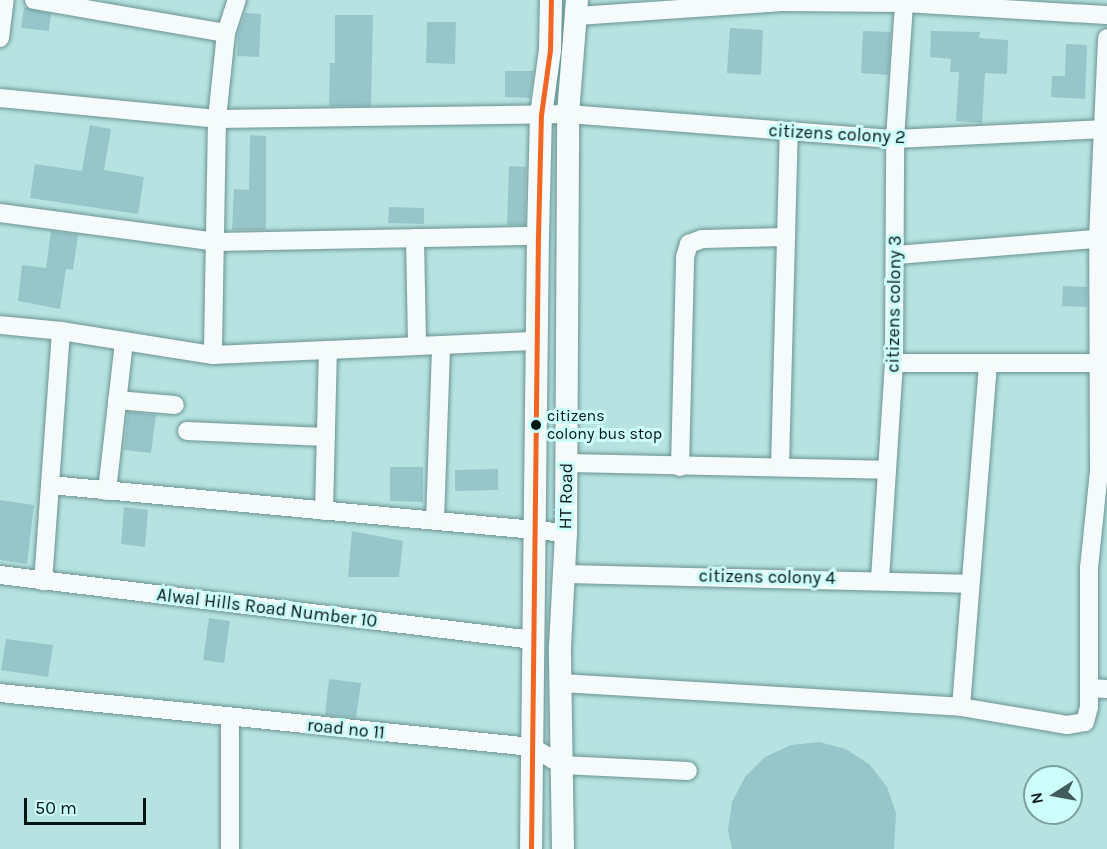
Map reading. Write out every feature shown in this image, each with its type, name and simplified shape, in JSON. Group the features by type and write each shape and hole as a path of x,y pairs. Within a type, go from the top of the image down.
{"street":[{"path":"0,38 5,0"},
{"path":"34,0 226,33"},
{"path":"213,355 217,119 226,33 237,0"},
{"name":"HT Road","path":"531,849 538,236 541,115 550,50 551,0"},
{"path":"577,8 780,1 904,3 1107,15"},
{"name":"citizens colony 3","path":"880,579 894,363 895,139 904,3"},
{"name":"HT Road","path":"563,849 561,683 566,533 568,114 577,8"},
{"path":"561,683 961,707 1066,725 1085,722 1098,689 1098,569 1103,472 1102,238 1107,38"},
{"name":"citizens colony 2","path":"0,98 217,119 568,114 789,133 895,139 1104,129"},
{"path":"780,467 789,133"},
{"path":"0,213 216,242 538,236"},
{"path":"680,467 685,256 689,244 702,239 786,237"},
{"path":"415,238 417,346"},
{"path":"896,255 1102,238"},
{"path":"0,325 61,331 213,355 538,341"},
{"path":"43,581 61,331"},
{"path":"107,490 124,341"},
{"path":"435,521 441,345"},
{"path":"324,511 328,350"},
{"path":"894,363 1103,362"},
{"path":"961,707 968,584 988,364"},
{"path":"117,400 175,405"},
{"path":"187,431 326,437"},
{"path":"566,464 887,470"},
{"path":"50,485 566,533"},
{"name":"citizens colony 4","path":"565,574 880,579 968,584"},
{"name":"Alwal Hills Road Number 10","path":"0,575 534,640"},
{"name":"road no 11","path":"0,693 532,747 562,765 688,771"},
{"path":"230,717 230,849"}],"building":[{"path":"24,7 51,14 49,31 21,28"},
{"path":"245,13 261,14 259,57 237,56 238,34"},
{"path":"335,15 373,15 371,106 329,106 330,63 335,63"},
{"path":"427,22 456,22 455,64 426,63"},
{"path":"730,28 763,30 761,75 727,73"},
{"path":"863,31 891,32 888,75 861,73"},
{"path":"931,31 980,32 979,38 1008,40 1007,74 985,73 982,123 956,121 959,72 950,72 951,59 930,57"},
{"path":"1066,44 1087,45 1085,99 1051,97 1052,76 1065,76"},
{"path":"505,71 534,71 530,98 505,97"},
{"path":"90,125 111,129 104,170 144,177 138,214 30,198 35,164 82,171"},
{"path":"250,135 266,136 266,230 232,230 234,189 249,190"},
{"path":"509,166 526,167 525,225 507,225"},
{"path":"389,207 424,208 424,224 388,223"},
{"path":"51,231 78,235 73,270 66,269 60,309 18,301 22,265 46,268"},
{"path":"1063,286 1087,287 1087,307 1062,306"},
{"path":"128,412 156,415 151,453 124,450"},
{"path":"390,467 423,467 423,502 390,501"},
{"path":"498,469 498,490 455,491 455,470"},
{"path":"0,500 34,505 27,564 0,560"},
{"path":"124,507 148,510 145,547 121,544"},
{"path":"352,531 403,541 399,577 348,577"},
{"path":"209,618 230,621 224,663 203,660"},
{"path":"6,639 53,645 48,677 1,670"},
{"path":"329,679 361,683 356,718 325,715"},
{"path":"819,742 846,749 870,765 887,787 896,813 894,849 732,849 728,830 732,802 745,777 765,757 791,745"}],"transit line":[{"name":"50","path":"531,849 538,236 541,115 550,50 551,0"}],"place":[{"name":"citizens colony bus stop","path":"536,425"}]}
